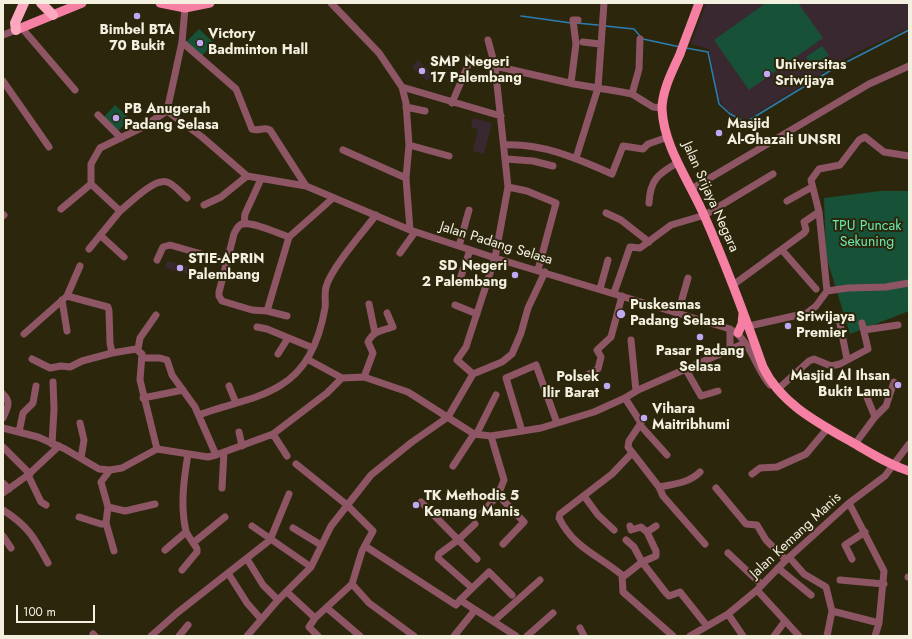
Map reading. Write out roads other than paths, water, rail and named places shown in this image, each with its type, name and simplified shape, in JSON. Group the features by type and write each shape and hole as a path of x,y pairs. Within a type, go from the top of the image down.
{"highway":[{"path":"41,3 53,15"},
{"path":"19,28 15,23 23,4"}],"main road":[{"path":"19,28 82,3"},
{"path":"160,3 185,8 210,3"},
{"name":"Jalan Srijaya Negara","path":"699,3 667,86 662,108 668,137 677,163 693,188 705,215 766,373 786,399 827,429 894,466 909,472"},
{"path":"734,331 742,324 743,313"}],"street":[{"path":"331,3 379,53 402,87 406,108 409,145 406,178 413,231 400,253"},
{"path":"576,158 598,88 604,3"},
{"path":"120,211 91,184 91,164 100,148 143,127 167,111 182,42 185,8"},
{"path":"571,83 576,44 573,20 578,20"},
{"path":"3,35 19,28 75,90"},
{"path":"632,94 639,69 640,39"},
{"path":"473,374 457,360 466,346 495,258 508,187 495,66 488,40"},
{"path":"182,42 236,89 252,129 269,129 306,186"},
{"path":"583,42 600,44"},
{"path":"452,102 471,58"},
{"path":"495,66 571,83 632,94 653,107 662,108"},
{"path":"693,188 869,84 909,66"},
{"path":"3,81 49,147"},
{"path":"402,87 501,116"},
{"path":"406,108 425,111"},
{"path":"167,111 202,137 247,176 221,197 204,205"},
{"path":"98,115 121,138"},
{"path":"504,145 520,144 539,147 576,158 612,174 623,146 643,149 648,144 668,137"},
{"path":"750,329 807,313 816,306 827,291 819,212 811,180 814,174 819,169 840,165 863,138 871,141 884,152 909,156"},
{"path":"409,145 449,156"},
{"path":"343,150 406,178"},
{"path":"506,159 533,161 553,166"},
{"path":"649,203 650,190 656,177 677,163"},
{"path":"614,293 630,247 640,248 671,225 705,215 773,174"},
{"name":"Jalan Padang Selasa","path":"247,176 306,186 413,231 495,258 614,293 734,331"},
{"path":"244,224 245,214 261,179"},
{"path":"89,249 120,211 152,185 162,181 169,182 187,198"},
{"path":"61,209 91,184"},
{"path":"247,636 278,600 311,567 331,526 371,475 391,457 448,418 473,374 502,362 514,351 541,271 556,203 527,191 508,187"},
{"path":"787,201 812,187"},
{"path":"267,311 289,237 333,198"},
{"path":"459,246 469,210"},
{"path":"733,285 805,232 804,222 819,212"},
{"path":"606,213 621,220 649,242"},
{"path":"199,415 236,402 255,398 282,385 298,372 313,348 325,307 326,287 347,251 376,215"},
{"path":"287,316 267,311 258,312 222,301 219,296 219,292 226,261 234,234 238,227 244,224 289,237"},
{"path":"100,235 124,257"},
{"path":"157,260 163,247 170,245 226,261"},
{"path":"461,276 470,250"},
{"path":"782,250 816,289"},
{"path":"600,289 608,260"},
{"path":"24,334 64,298 80,266"},
{"path":"678,313 688,278"},
{"path":"827,291 848,288 886,287 909,283"},
{"path":"589,374 598,368 601,356 597,350 611,337 622,296"},
{"path":"64,298 67,331"},
{"path":"64,298 108,308 110,311 110,343 112,353"},
{"path":"369,304 375,333"},
{"path":"455,305 477,314"},
{"path":"364,377 373,353 368,342 375,333 393,327 387,313"},
{"path":"156,315 140,338 138,349 142,354 140,372 143,398 157,449"},
{"path":"840,324 847,359"},
{"path":"778,389 809,361 814,359 831,366 840,364 868,349 863,327 898,324"},
{"path":"257,327 313,348"},
{"path":"734,331 745,343 765,379 786,399"},
{"path":"730,350 734,331"},
{"path":"278,354 288,338"},
{"path":"631,340 636,390"},
{"path":"307,359 342,378 364,377 408,392 475,434 491,436 557,423 594,412 625,398 636,390 745,343"},
{"path":"32,359 50,368 61,366 70,368 82,361 112,353 138,349"},
{"path":"142,358 167,360 172,375 199,415 216,455"},
{"path":"522,431 506,378 536,365 557,423"},
{"path":"685,368 701,396 718,391"},
{"path":"3,428 38,437 99,468 110,470 122,468 157,449 188,454 208,456 216,455 273,434 327,393 342,378"},
{"path":"3,483 6,491 29,474 55,445 53,382"},
{"path":"855,444 875,417 886,406 894,382"},
{"path":"20,432 24,413 33,403 36,386"},
{"path":"229,386 236,402"},
{"path":"143,398 183,390"},
{"path":"3,394 9,400 9,404 3,418"},
{"path":"453,466 475,434 496,394"},
{"path":"866,395 875,417"},
{"path":"625,398 640,421 640,425 667,455"},
{"path":"80,424 84,440 81,458"},
{"path":"640,425 628,445 632,453 659,486 663,496 705,544"},
{"path":"752,474 760,468 777,467 806,454 827,429"},
{"path":"239,432 242,446"},
{"path":"273,434 287,456"},
{"path":"483,512 498,495 503,486 504,478 491,436"},
{"name":"Jalan Kemang Manis","path":"690,636 728,614 759,588 778,568 849,503 885,476 909,444"},
{"path":"3,447 29,474 41,502 46,505"},
{"path":"222,488 224,452"},
{"path":"623,577 583,548 571,537 559,519 560,514 612,474 632,453"},
{"path":"182,570 197,552 197,549 186,532 183,484 188,454"},
{"path":"296,464 347,505 372,530 352,584 328,608 315,618 309,627 318,636"},
{"path":"110,470 101,482 108,507 106,524 114,550"},
{"path":"659,486 691,480 700,472"},
{"path":"716,488 746,524 757,525 766,540 805,575 825,586 832,611 827,636"},
{"path":"151,636 176,612 270,540 289,494"},
{"path":"498,495 524,522 504,544"},
{"path":"584,496 598,515 614,530"},
{"path":"421,502 477,560"},
{"path":"849,503 883,569 884,584 879,622 875,636"},
{"path":"108,507 125,511 155,504"},
{"path":"3,510 18,520 33,534 48,563"},
{"path":"79,517 101,524 106,524"},
{"path":"193,542 225,517"},
{"path":"472,588 438,558 439,554 458,540 475,524"},
{"path":"252,526 270,540 311,567"},
{"path":"630,526 631,530 641,527 647,532 657,555 642,562 623,577 623,592 672,636"},
{"path":"647,532 656,526"},
{"path":"293,528 321,545"},
{"path":"165,550 186,532"},
{"path":"852,559 845,545 865,532"},
{"path":"3,536 11,548"},
{"path":"626,540 634,547 642,562 667,594 669,596 678,592 681,593 707,626"},
{"path":"365,546 456,605 489,572 512,595"},
{"path":"728,553 799,636"},
{"path":"247,559 263,585 278,600"},
{"path":"778,568 811,595"},
{"path":"228,573 246,602 261,619"},
{"path":"494,621 540,580"},
{"path":"840,580 884,584"},
{"path":"352,584 369,603 414,636"},
{"path":"287,592 315,618"},
{"path":"460,600 516,636"},
{"path":"328,608 360,636"},
{"path":"454,636 475,610"},
{"path":"832,611 879,622"},
{"path":"527,636 553,613"},
{"path":"728,614 743,636"},
{"path":"774,636 785,621"},
{"path":"179,636 188,625"},
{"path":"580,628 584,636"}],"waterway":[{"path":"521,16 571,23"},
{"path":"576,23 598,25"},
{"path":"605,26 634,29 640,36"},
{"path":"686,48 708,52 719,104 730,114 746,122 833,69 909,30"},
{"path":"643,39 680,47"}],"place":[{"name":"Bimbel BTA 70 Bukit","path":"137,16"},
{"name":"Victory Badminton Hall","path":"200,43"},
{"name":"SMP Negeri 17 Palembang","path":"422,71"},
{"name":"Universitas Sriwijaya","path":"767,74"},
{"name":"PB Anugerah Padang Selasa","path":"116,118"},
{"name":"Masjid Al-Ghazali UNSRI","path":"719,133"},
{"name":"STIE-APRIN Palembang","path":"180,268"},
{"name":"SD Negeri 2 Palembang","path":"515,275"},
{"name":"Puskesmas Padang Selasa","path":"621,314"},
{"name":"Sriwijaya Premier","path":"788,326"},
{"name":"Pasar Padang Selasa","path":"700,337"},
{"name":"Masjid Al Ihsan Bukit Lama","path":"898,385"},
{"name":"Polsek Ilir Barat","path":"607,386"},
{"name":"Vihara Maitribhumi","path":"644,418"},
{"name":"TK Methodis 5 Kemang Manis","path":"416,505"}],"park label":[{"name":"TPU Puncak Sekuning","path":"867,236"}]}
